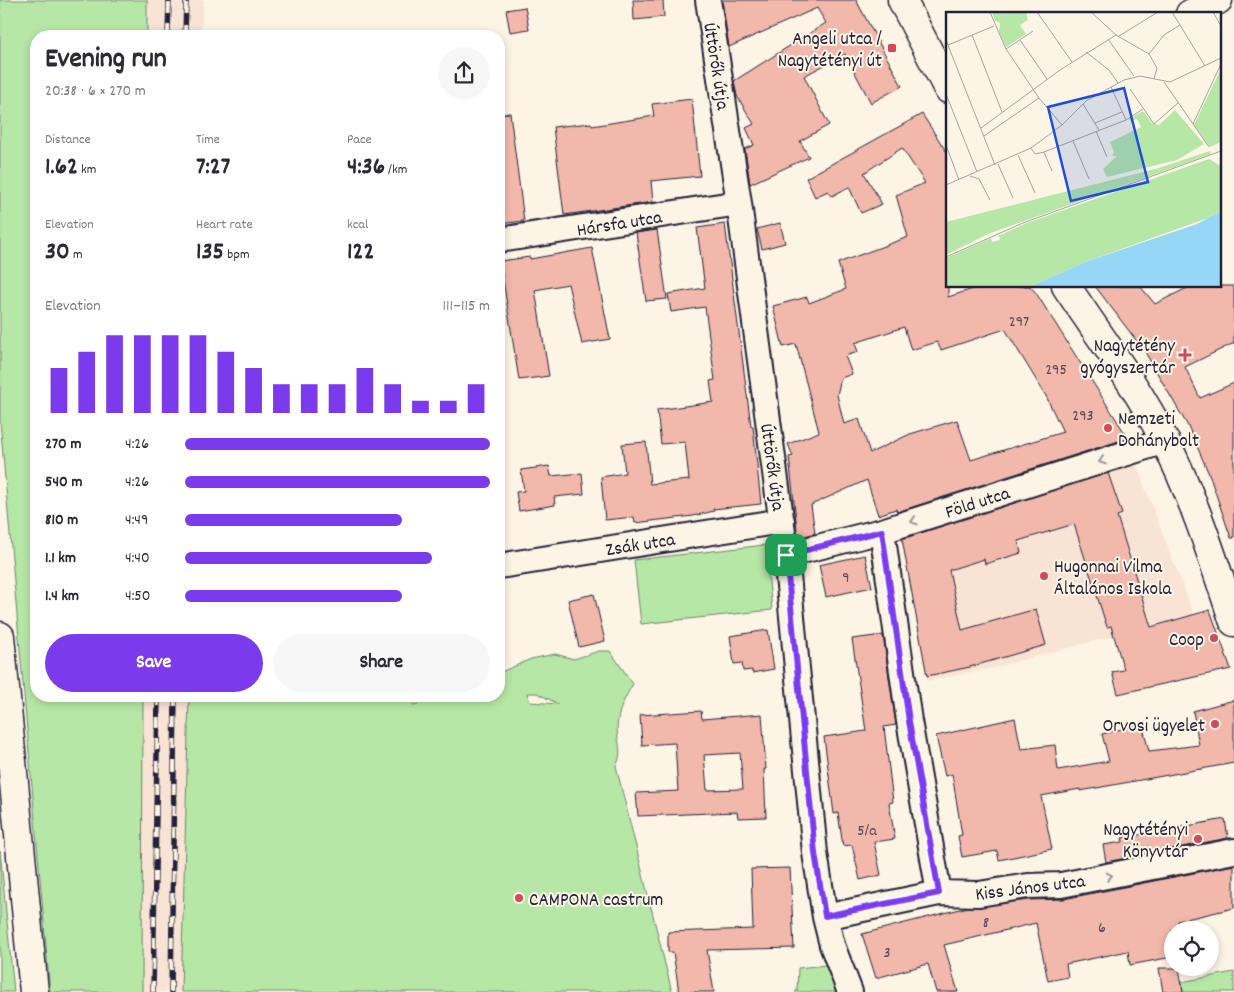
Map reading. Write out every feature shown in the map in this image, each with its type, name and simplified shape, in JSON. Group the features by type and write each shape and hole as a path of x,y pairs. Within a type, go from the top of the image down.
{"main road":[{"path":"902,0 946,85"},
{"path":"1194,12 1218,0"},
{"path":"1067,288 1140,397 1165,441 1184,485 1234,622"},
{"path":"0,636 34,992"}],"street":[{"name":"Úttörők útja","path":"708,0 739,203 782,520 815,853 825,916 832,944 850,992"},
{"name":"Hársfa utca","path":"505,239 739,203"},
{"name":"Föld utca","path":"786,555 882,531 1165,441"},
{"name":"Zsák utca","path":"505,565 782,520"},
{"path":"882,531 909,721 939,893"},
{"name":"Kiss János utca","path":"825,916 939,893 979,894 1028,886 1061,885 1234,851"}],"shaded area":[{"path":"147,0 204,0 201,30 147,30"},
{"name":"Hugonnai Vilma Általános Iskola","path":"1136,464 1194,615 992,668 928,681 901,536"},
{"path":"143,702 189,702 181,992 142,992"}],"green space":[{"path":"0,0 147,0 147,30 30,30 30,702 143,702 142,992 50,992 0,421"},
{"path":"765,545 772,610 641,624 634,560"},
{"path":"599,651 610,651 633,684 620,711 617,728 620,756 616,766 672,992 181,992 189,702 412,702 413,705 418,704 418,702 505,702 505,670 531,659 555,654 574,659","holes":["527,693 537,693 558,704 530,702"]},
{"path":"0,851 14,992 0,992"},
{"path":"835,964 846,992 795,992 797,991 798,968"},
{"path":"1234,972 1234,992 1183,992 1181,982"}],"building":[{"path":"633,0 663,0 664,17 634,20"},
{"path":"722,0 856,0 902,86 871,103 845,54 804,76 829,125 800,141 809,157 750,184 745,149 754,145 746,128 754,124 737,96 734,81 826,23 817,8 729,47"},
{"path":"525,7 529,29 510,32 506,10"},
{"path":"692,99 700,176 651,181 653,202 564,215 553,127 591,123 592,126 654,116 652,104"},
{"path":"505,113 510,113 524,221 505,223"},
{"path":"922,114 946,151 946,288 948,288 948,297 976,288 1032,288 1128,438 897,512 896,509 878,515 867,480 811,505 815,533 798,538 789,457 793,456 788,444 819,432 796,344 783,347 773,306 807,297 809,303 846,289 838,263 908,237 896,195 925,183 902,148 864,173 882,204 861,213 849,187 832,196 828,191 815,197 806,178","holes":["904,327 911,350 937,342 941,350 1005,329 1046,396 1063,432 971,460 957,420 910,434 870,453 859,419 844,424 837,395 841,378 852,374 845,356 858,352 855,343"]},
{"path":"780,223 785,243 762,249 757,229"},
{"path":"725,224 751,426 753,426 761,504 713,509 714,511 693,516 635,523 634,517 605,520 601,477 625,473 622,444 646,442 650,484 689,480 685,442 661,444 657,410 713,402 710,381 715,380 705,307 671,312 668,294 705,288 697,228"},
{"path":"657,230 667,299 646,301 636,233"},
{"path":"592,248 610,339 582,344 568,284 535,290 549,376 519,380 505,292 505,260 530,257 530,259"},
{"path":"1234,286 1234,343 1185,367 1200,398 1234,383 1234,538 1231,538 1209,474 1189,428 1145,352 1097,288 1142,288 1155,304 1187,288"},
{"path":"549,466 551,476 582,473 584,494 554,497 555,505 519,511 516,492 524,491 521,470"},
{"path":"1108,473 1122,514 1117,516 1151,627 1210,610 1231,669 1118,694 1112,672 1124,670 1111,626 1107,627 1074,524 1018,541 1021,553 985,564 984,559 949,570 962,630 1036,609 1046,645 970,667 927,676 902,539"},
{"path":"865,555 872,587 826,597 819,565"},
{"path":"594,594 605,641 579,647 568,600"},
{"path":"768,630 774,669 752,673 752,670 743,671 742,663 734,664 730,636"},
{"path":"883,635 896,725 884,727 893,802 889,803 895,839 874,842 881,875 860,880 852,845 843,846 838,813 834,814 824,737 866,731 852,639"},
{"path":"1234,700 1234,763 1080,791 1080,789 1041,796 1052,849 999,860 997,851 962,857 958,836 962,835 952,774 945,776 936,736 1015,718 1021,749 1055,745 1058,770 1109,761 1102,734 1142,724 1149,751 1199,745 1193,711"},
{"path":"701,711 702,719 762,714 766,769 764,769 766,817 738,818 737,812 638,816 636,793 678,791 675,743 642,745 640,715","holes":["740,753 743,789 707,790 704,755"]},
{"path":"1225,819 1228,838 1106,862 1103,845 1123,842 1122,838"},
{"path":"1234,865 1234,908 1178,921 1164,921 1164,959 1130,965 1128,951 1066,964 1068,977 1048,981 1036,923 944,945 958,992 936,992 928,964 876,978 862,934 968,907 1029,900 1064,899"},
{"path":"790,868 794,948 707,950 714,992 679,992 673,952 668,952 668,932 753,929 751,869"},
{"path":"1159,968 1164,968 1164,976 1180,976 1183,992 1163,992"}],"railway":[{"path":"168,30 169,0"},
{"path":"185,30 186,0"},
{"path":"153,992 158,702"},
{"path":"171,992 175,702"}],"place":[{"name":"Angeli utca / Nagytétényi út","path":"892,48"},
{"name":"Nagytétény gyógyszertár","path":"1185,355"},
{"name":"Nemzeti Dohánybolt","path":"1108,428"},
{"name":"Hugonnai Vilma Általános Iskola","path":"1044,576"},
{"name":"Coop","path":"1214,638"},
{"name":"Orvosi ügyelet","path":"1215,724"},
{"name":"Nagytétényi Könyvtár","path":"1198,839"},
{"name":"CAMPONA castrum","path":"519,898"}],"route":[{"path":"882,531 909,721 939,893 825,916 815,853 786,555 882,531"}]}
